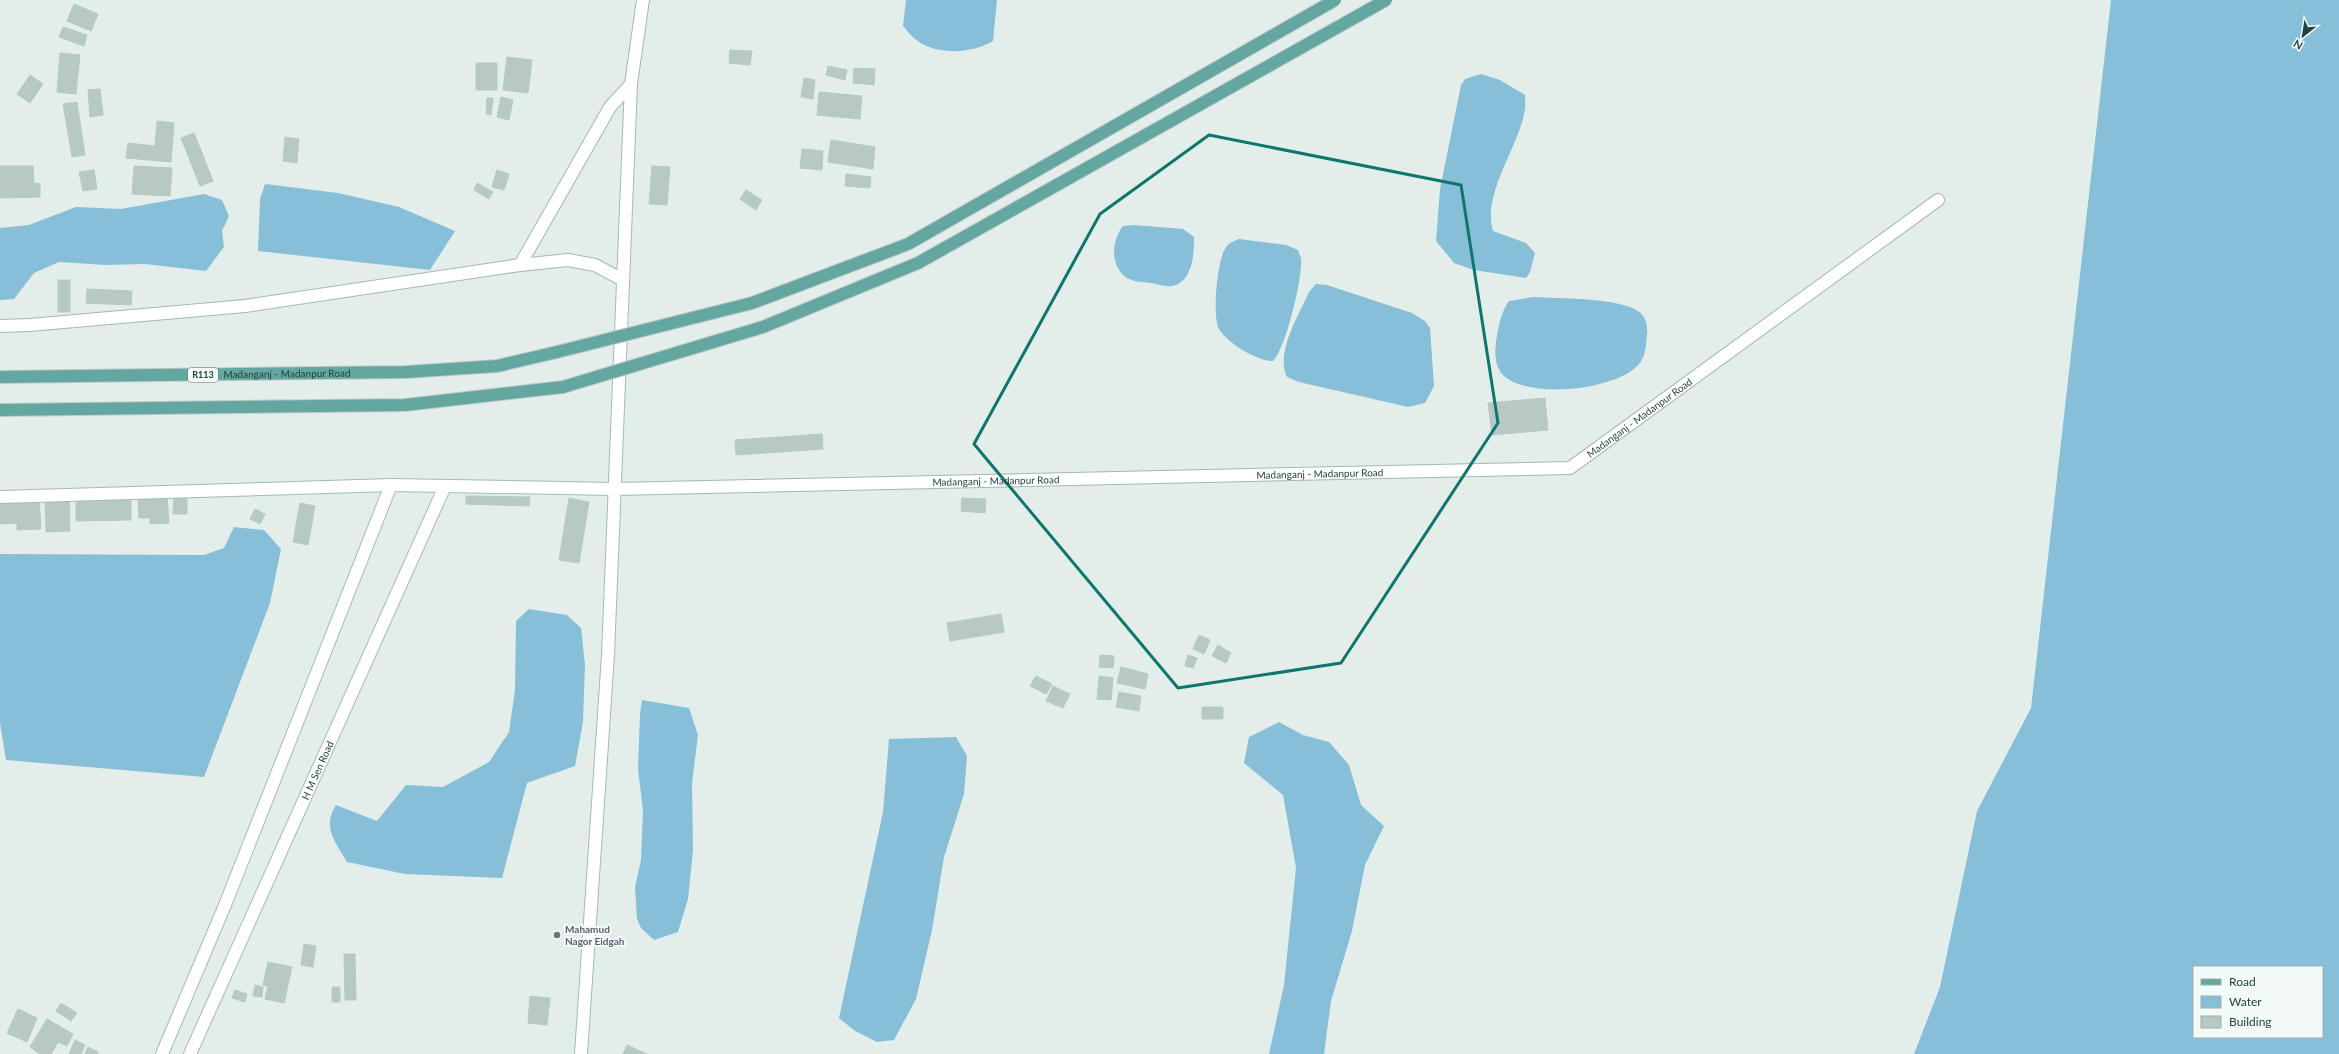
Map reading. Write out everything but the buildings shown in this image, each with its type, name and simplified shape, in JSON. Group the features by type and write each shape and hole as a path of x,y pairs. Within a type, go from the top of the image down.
{"main road":[{"name":"Madanganj - Madanpur Road","path":"0,377 406,372 497,366 752,303 908,244 1335,0"},
{"path":"0,410 405,405 563,387 763,327 918,263 1386,0"}],"street":[{"path":"581,1054 608,656 631,84 643,0"},
{"path":"520,265 610,107 631,84"},
{"name":"Madanganj - Madanpur Road","path":"0,496 391,485 615,489 1570,468 1938,200"},
{"path":"0,326 30,325 245,306 520,265 568,260 595,265 623,280"},
{"path":"162,1054 226,905 391,485"},
{"name":"H M Sen Road","path":"190,1054 445,486"}],"highlighted area":[{"path":"1209,135 1461,185 1498,423 1341,663 1178,688 974,444 1100,214"}],"water":[{"path":"906,0 997,0 993,41 975,49 964,51 942,50 922,44 903,26"},
{"path":"2111,0 2339,0 2339,1054 1914,1054 1940,987 1977,811 2031,708"},
{"path":"1481,74 1500,80 1525,95 1525,109 1520,128 1496,187 1492,202 1491,217 1493,231 1526,243 1535,253 1530,272 1526,278 1474,270 1454,263 1436,241 1440,189 1461,85 1465,79"},
{"path":"265,184 338,193 399,207 455,231 430,270 258,251 260,199"},
{"path":"204,194 222,200 229,216 222,231 224,247 206,271 145,264 106,265 59,262 34,273 14,299 0,300 0,228 29,225 76,207 121,209"},
{"path":"1134,225 1183,229 1194,237 1193,259 1184,279 1172,286 1167,286 1139,282 1127,278 1121,273 1115,261 1114,254 1116,239 1123,226"},
{"path":"1239,239 1286,245 1298,250 1301,258 1301,267 1293,312 1283,342 1273,361 1252,355 1236,346 1223,334 1217,323 1216,288 1220,263 1226,247 1230,243"},
{"path":"1316,284 1327,285 1412,313 1425,321 1430,328 1434,386 1425,403 1408,407 1299,382 1287,377 1284,367 1286,346 1294,323 1309,292"},
{"path":"1533,297 1602,301 1628,306 1638,311 1645,318 1647,328 1645,350 1641,361 1628,373 1612,380 1572,389 1532,387 1515,383 1503,375 1496,361 1495,350 1497,335 1502,313 1509,301"},
{"path":"234,527 264,530 281,549 270,603 204,777 6,760 0,723 0,554 204,555 224,548"},
{"path":"529,609 567,615 581,628 585,665 583,722 575,766 527,783 502,878 405,874 347,862 335,841 330,828 332,813 336,805 377,821 406,785 443,787 489,762 509,732 515,690 516,621"},
{"path":"642,700 689,708 698,735 692,783 693,851 688,899 678,932 654,940 641,928 637,919 635,887 641,860 643,810 638,769"},
{"path":"1279,722 1303,735 1329,742 1349,765 1361,805 1384,826 1365,865 1352,931 1331,1001 1324,1054 1269,1054 1284,985 1296,868 1283,795 1244,763 1249,737"},
{"path":"956,737 967,756 964,794 944,857 932,930 916,999 894,1040 877,1042 855,1031 839,1018 883,812 889,739"}],"place":[{"name":"Mahamud Nagor Eidgah","path":"557,935"}]}
